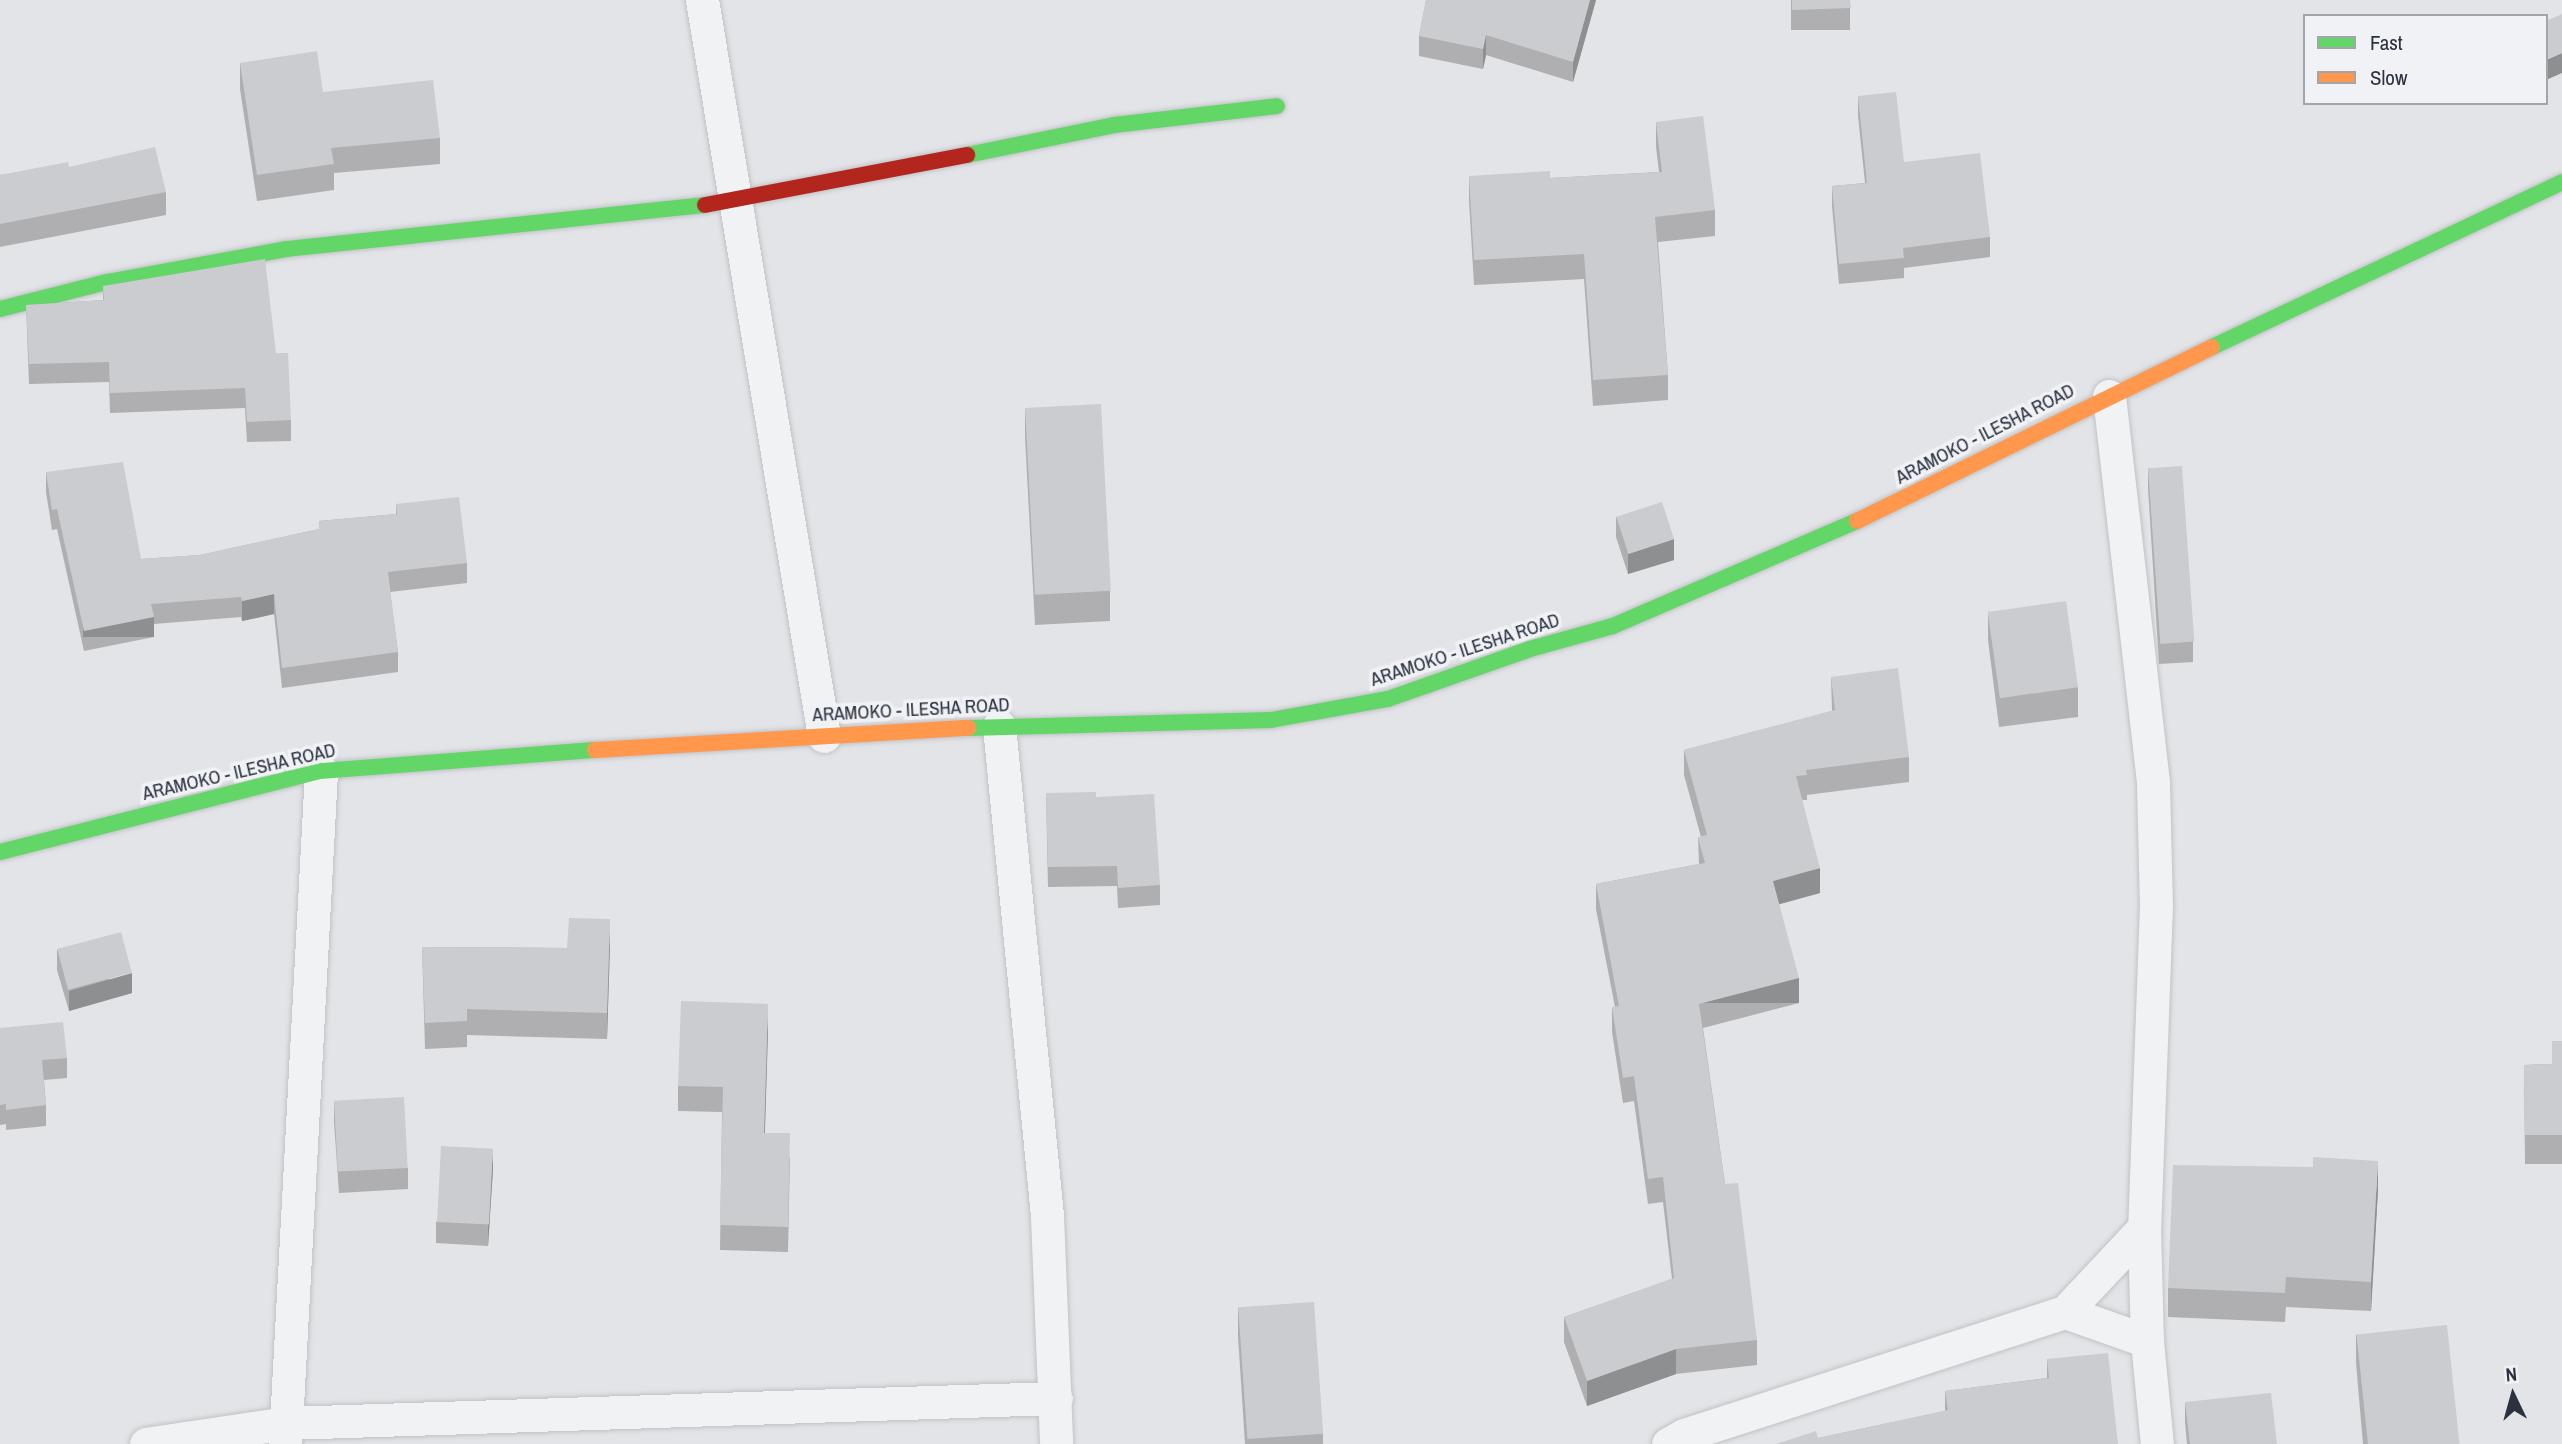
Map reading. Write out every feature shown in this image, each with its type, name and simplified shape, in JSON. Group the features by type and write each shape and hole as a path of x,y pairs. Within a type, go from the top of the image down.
{"main road":[{"path":"0,309 107,282 286,249 737,202 1114,125 1277,107"},
{"name":"ARAMOKO - ILESHA ROAD","path":"0,852 321,771 999,726 1271,720 1401,695 1530,649 1613,626 1871,515 2109,396 2562,182"}],"street":[{"path":"702,0 824,736"},
{"path":"2109,396 2153,784 2157,905 2144,1228 2147,1340 2157,1444"},
{"path":"999,726 1047,1216 1056,1444"},
{"path":"286,1433 321,771"},
{"path":"1668,1444 2065,1312 2144,1228"},
{"path":"2065,1312 2147,1340"},
{"path":"146,1444 286,1433 1056,1398"}],"building":[{"path":"1426,0 1590,0 1573,62 1486,35 1483,49 1419,36"},
{"path":"1792,0 1850,0 1851,8 1792,10"},
{"path":"2562,14 2562,53 2548,59 2548,20"},
{"path":"317,51 323,92 433,80 440,138 331,148 334,164 257,175 240,63"},
{"path":"1896,92 1904,162 1980,153 1990,237 1903,248 1904,258 1839,264 1832,186 1867,183 1858,96"},
{"path":"1703,116 1715,210 1655,217 1668,375 1593,380 1584,254 1474,260 1469,176 1550,171 1550,178 1662,172 1656,122"},
{"path":"155,147 166,192 0,224 0,175 68,162 69,167"},
{"path":"265,259 276,353 288,353 291,420 247,422 245,388 110,393 109,362 29,364 26,305 104,300 103,286"},
{"path":"1101,404 1111,591 1035,595 1025,408"},
{"path":"123,462 141,559 200,555 319,529 319,521 397,514 396,504 459,497 467,563 388,572 398,652 282,668 274,594 242,601 241,597 151,604 154,617 84,631 57,509 52,510 46,472"},
{"path":"2182,466 2194,642 2160,644 2148,468"},
{"path":"1662,502 1674,539 1628,554 1616,517"},
{"path":"2066,601 2078,687 2000,698 1988,612"},
{"path":"1898,668 1909,757 1806,770 1807,775 1796,776 1820,868 1773,881 1799,978 1699,1004 1725,1184 1738,1183 1757,1340 1676,1349 1587,1381 1564,1317 1674,1278 1663,1177 1648,1179 1634,1076 1623,1078 1612,1007 1619,1006 1596,884 1705,863 1698,837 1707,835 1684,750 1835,710 1831,677"},
{"path":"1096,792 1096,797 1154,794 1160,885 1118,888 1117,866 1048,867 1046,793"},
{"path":"569,918 610,919 607,1013 467,1009 467,1021 425,1023 422,947 567,948"},
{"path":"121,932 132,973 68,990 57,949"},
{"path":"681,1001 768,1004 764,1133 790,1133 788,1227 720,1225 723,1087 678,1086"},
{"path":"63,1022 67,1058 42,1060 46,1105 6,1110 6,1104 0,1105 0,1028"},
{"path":"2552,1041 2562,1041 2562,1135 2525,1135 2524,1065 2552,1064"},
{"path":"404,1097 408,1168 338,1172 334,1101"},
{"path":"441,1146 493,1149 489,1225 437,1222"},
{"path":"2313,1157 2378,1161 2371,1282 2286,1277 2285,1293 2168,1288 2173,1165 2313,1167"},
{"path":"1314,1302 1323,1434 1247,1439 1238,1307"},
{"path":"2447,1325 2460,1444 2368,1444 2356,1335"},
{"path":"2108,1353 2118,1444 1776,1444 1816,1431 1818,1438 1948,1410 1945,1391 2049,1378 2047,1359"},
{"path":"2271,1393 2277,1444 2190,1444 2185,1402"}],"traffic: fast":[{"path":"967,155 1114,125 1277,106"},
{"path":"2212,347 2562,182"},
{"path":"0,309 107,282 286,249 705,205"},
{"path":"968,728 1271,720 1388,699 1530,649 1613,626 1857,521"},
{"path":"0,852 321,771 595,750"}],"traffic: slow":[{"path":"1857,521 2212,347"},
{"path":"595,750 968,728"}],"traffic: jam":[{"path":"705,205 967,155"}]}
